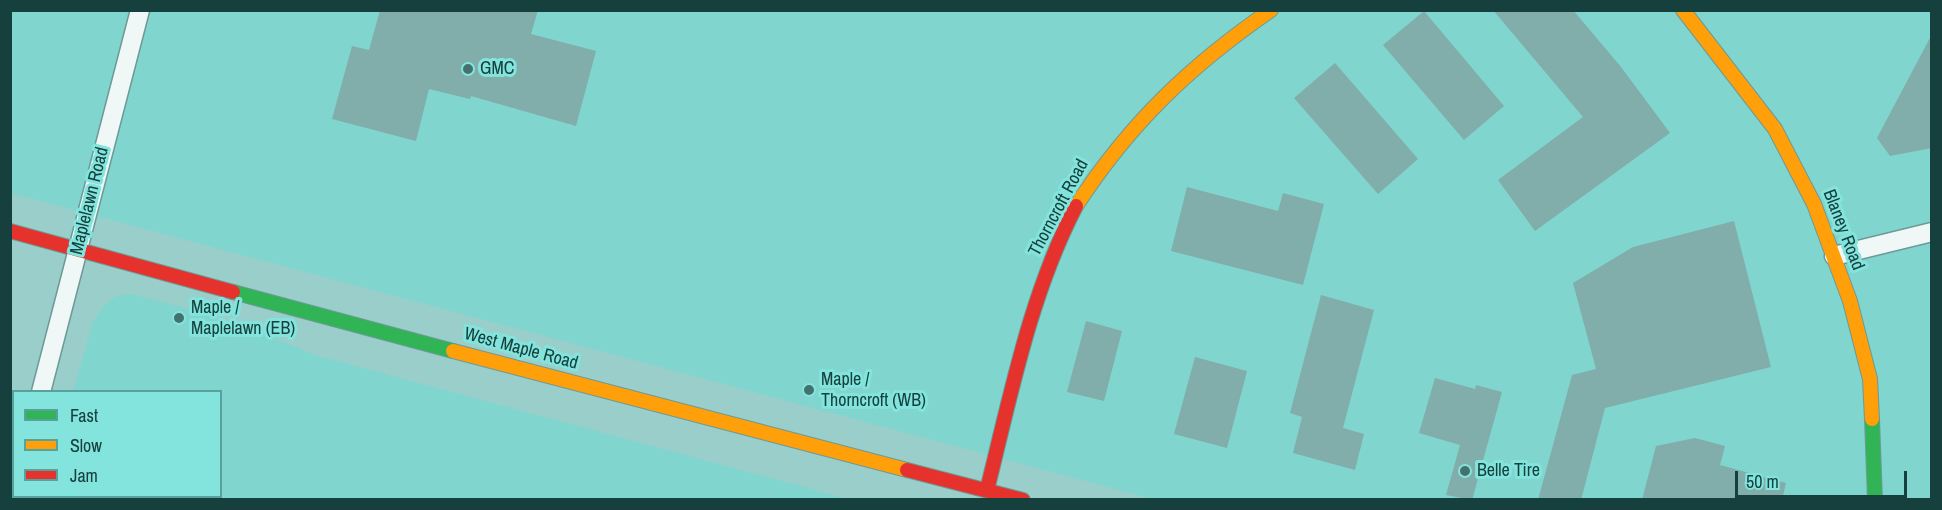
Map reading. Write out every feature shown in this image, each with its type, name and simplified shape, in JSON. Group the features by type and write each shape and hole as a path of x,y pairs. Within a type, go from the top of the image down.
{"street":[{"name":"Maplelawn Road","path":"42,390 140,10"},
{"name":"Thorncroft Road","path":"987,490 1038,291 1063,232 1084,194 1120,141 1155,101 1197,64 1270,10"},
{"name":"Blaney Road","path":"1683,10 1775,129 1814,204 1850,302 1870,379 1875,500"},
{"name":"West Maple Road","path":"10,231 305,312 1023,500"},
{"path":"1834,256 1932,232"}],"shaded area":[{"path":"10,11 1931,11 1931,499 1153,499 11,193"},
{"path":"131,294 181,307 264,334 315,355 848,499 44,499 222,498 222,390 73,390 93,322 105,304 115,297"}],"building":[{"name":"GMC","path":"380,10 538,10 531,34 596,51 576,126 471,96 470,99 429,89 416,141 332,119 352,46 369,50"},
{"path":"1493,10 1573,10 1621,67 1670,133 1535,231 1498,180 1583,117"},
{"path":"1424,11 1504,106 1464,140 1383,45"},
{"path":"1932,34 1932,148 1890,156 1877,138"},
{"path":"1335,63 1418,159 1378,194 1294,98"},
{"path":"1187,187 1278,211 1283,193 1324,204 1303,285 1171,251"},
{"path":"1734,221 1771,367 1605,408 1581,500 1538,500 1572,375 1596,369 1573,283 1633,247"},
{"path":"1321,295 1374,310 1343,428 1364,434 1355,470 1293,453 1302,417 1290,413"},
{"path":"1086,321 1122,331 1104,401 1067,392"},
{"path":"1195,357 1247,371 1227,448 1174,434"},
{"path":"1435,378 1475,389 1476,385 1502,392 1472,500 1446,495 1460,445 1419,433"},
{"path":"1695,438 1725,446 1720,465 1786,483 1782,500 1642,500 1656,446"}],"traffic: fast":[{"path":"233,292 453,351"},
{"path":"1872,419 1875,500"}],"traffic: slow":[{"path":"1076,206 1118,148 1163,98 1214,53 1271,10"},
{"path":"1683,10 1775,129 1814,204 1850,301 1870,379 1872,419"},
{"path":"453,351 907,470"}],"traffic: jam":[{"path":"987,490 1023,345 1046,274 1076,206"},
{"path":"10,231 233,292"},
{"path":"907,470 1023,500"}],"place":[{"name":"GMC","path":"468,69"},
{"name":"Maple / Maplelawn (EB)","path":"179,318"},
{"name":"Maple / Thorncroft (WB)","path":"809,390"},
{"name":"Belle Tire","path":"1465,471"}]}
